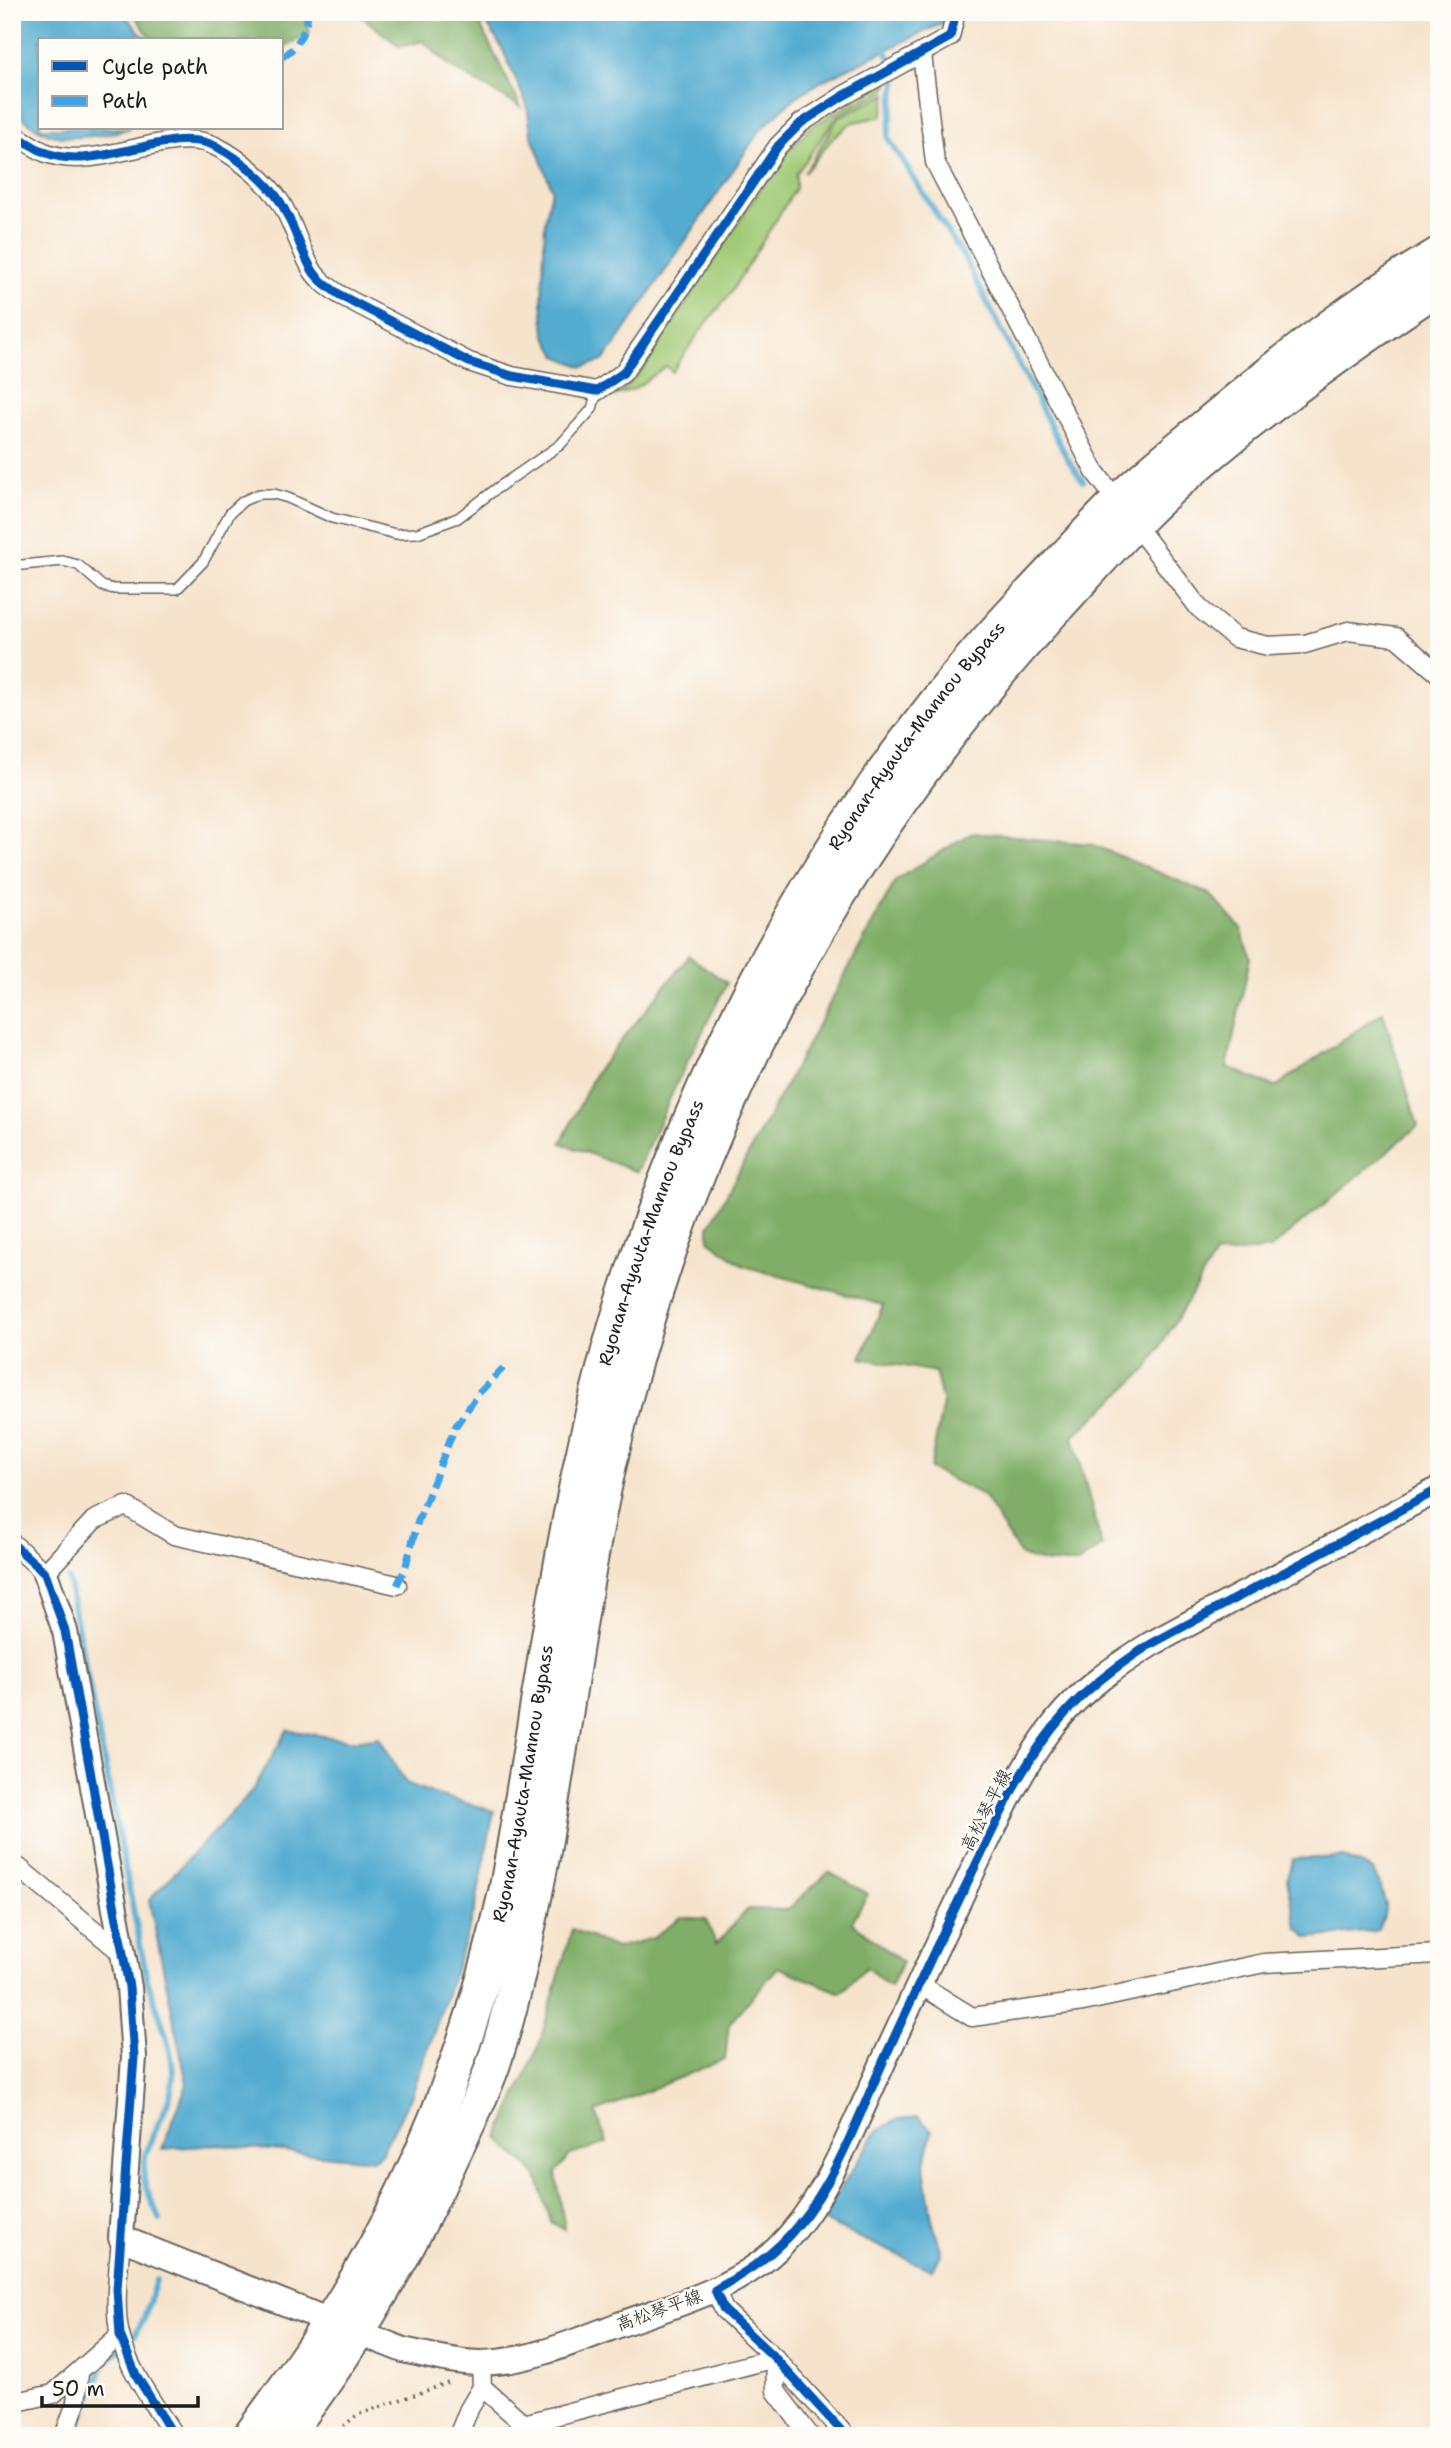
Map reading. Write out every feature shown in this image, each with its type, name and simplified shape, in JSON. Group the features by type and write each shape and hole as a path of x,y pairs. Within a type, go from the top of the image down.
{"highway":[{"name":"Ryonan-Ayauta-Mannou Bypass","path":"285,2436 345,2327 403,2193 455,2063 494,1944 524,1792 564,1549 587,1441 617,1322 680,1144 743,1006 801,901 872,790 946,689 1005,620 1125,513 1263,378 1355,308 1439,254"},
{"name":"Ryonan-Ayauta-Mannou Bypass","path":"1125,513 1184,477 1269,408 1372,331 1439,287"},
{"name":"Ryonan-Ayauta-Mannou Bypass","path":"250,2436 345,2327"}],"main road":[{"name":"高松琴平線","path":"121,2238 403,2350 442,2358 482,2376 514,2358 560,2346 715,2290 776,2250 819,2196 1021,1774 1057,1721 1085,1690 1114,1667 1152,1644 1439,1489"},
{"path":"45,1573 65,1631 129,1987 134,2057 121,2238"}],"street":[{"path":"12,132 45,153 71,158 96,158 151,145 186,141 203,141 218,147 267,184 281,204 310,267 340,295 469,362 512,376 597,391 623,373 778,146 801,123 843,96 950,37 956,12"},
{"path":"922,54 935,162 1095,472 1199,607 1235,638 1268,646 1305,644 1348,631 1396,637 1439,674"},
{"path":"12,1543 45,1573 94,1520 126,1506 174,1535 397,1585"},
{"path":"12,1862 123,1954"},
{"path":"919,1984 972,2017 1083,2002 1264,1963 1439,1954"},
{"path":"121,2238 117,2289 122,2341 136,2375 174,2436"},
{"path":"715,2290 724,2309 775,2358 846,2436"},
{"path":"12,2403 53,2394 122,2341"},
{"path":"482,2376 522,2430 775,2358"},
{"path":"775,2358 776,2391 810,2436"},
{"path":"64,2436 76,2403 79,2373"},
{"path":"458,2436 482,2376"}],"lane":[{"path":"12,566 64,561 78,565 102,586 114,589 177,589 203,562 230,513 243,501 259,494 288,498 332,518 371,528 396,534 417,533 458,517 560,445 592,409 597,391"}],"path":[{"path":"318,2435 335,2433 357,2415 449,2383 482,2376"}],"green space":[{"path":"132,12 305,12 310,33 284,48 284,38 151,38"},
{"path":"356,12 477,12 483,31 521,107 452,68 423,41 400,47"},
{"path":"889,81 885,91 838,115 796,174 796,188 728,297 672,372 666,366 634,389 611,397 624,389 643,369 779,160 811,127"},
{"path":"887,94 882,116 851,123 832,139 804,173 839,117"},
{"path":"971,833 1091,844 1210,894 1241,928 1250,958 1227,1067 1275,1087 1383,1012 1418,1126 1270,1249 1215,1255 1147,1369 1073,1437 1102,1546 1078,1563 1048,1563 1021,1556 983,1495 930,1469 943,1403 935,1372 861,1358 883,1305 744,1266 709,1240 709,1227 896,880"},
{"path":"689,956 727,983 679,1078 637,1172 561,1143 596,1072"},
{"path":"829,1872 868,1894 852,1922 902,1962 890,1987 866,1967 841,1993 778,1967 729,2024 725,2059 596,2112 607,2143 570,2155 556,2173 565,2230 551,2222 537,2176 498,2138 539,2045 572,1929 616,1948 653,1938 681,1917 706,1919 716,1944 748,1909 787,1910"}],"water":[{"path":"12,12 122,12 145,38 38,38 38,128 12,109"},
{"path":"483,12 884,12 915,19 946,12 945,22 826,79 796,97 761,129 613,348 603,361 583,367 557,356 545,334 542,302 545,221 552,189 531,134 527,105"},
{"path":"41,130 123,130 90,136 67,137"},
{"path":"287,1730 355,1741 379,1737 406,1783 494,1811 475,1909 445,2000 411,2097 381,2153 373,2160 219,2145 162,2149 187,2084 149,1900 253,1790"},
{"path":"1343,1857 1373,1870 1385,1901 1381,1923 1376,1931 1308,1938 1297,1927 1287,1880 1292,1859"},
{"path":"918,2117 932,2130 924,2168 932,2220 942,2253 931,2270 821,2220 876,2132 898,2119"}],"waterway":[{"path":"883,44 897,75 888,138 965,259 1067,458 1083,481"},
{"path":"68,1579 147,1979 164,2028 173,2066 171,2090 146,2153 144,2166 145,2184 160,2220"},
{"path":"75,2436 104,2363 136,2333 144,2319 156,2280"}],"marked path":[{"path":"284,56 300,38 308,12"},
{"path":"397,1585 405,1569 418,1521 455,1427 479,1393 505,1366"}],"cycle path":[{"path":"12,133 44,152 65,157 111,154 179,140 199,141 217,147 234,157 269,187 285,211 313,271 340,295 469,362 512,376 597,391 623,373 778,146 801,123 843,96 950,37 956,12"},
{"path":"846,2436 775,2358 724,2310 715,2290 780,2245 813,2206 826,2185 951,1917 1016,1783 1030,1760 1074,1704 1128,1659 1151,1644 1439,1489"},
{"path":"12,1543 45,1573 65,1631 129,1987 134,2057 117,2289 120,2335 136,2375 174,2436"}]}
